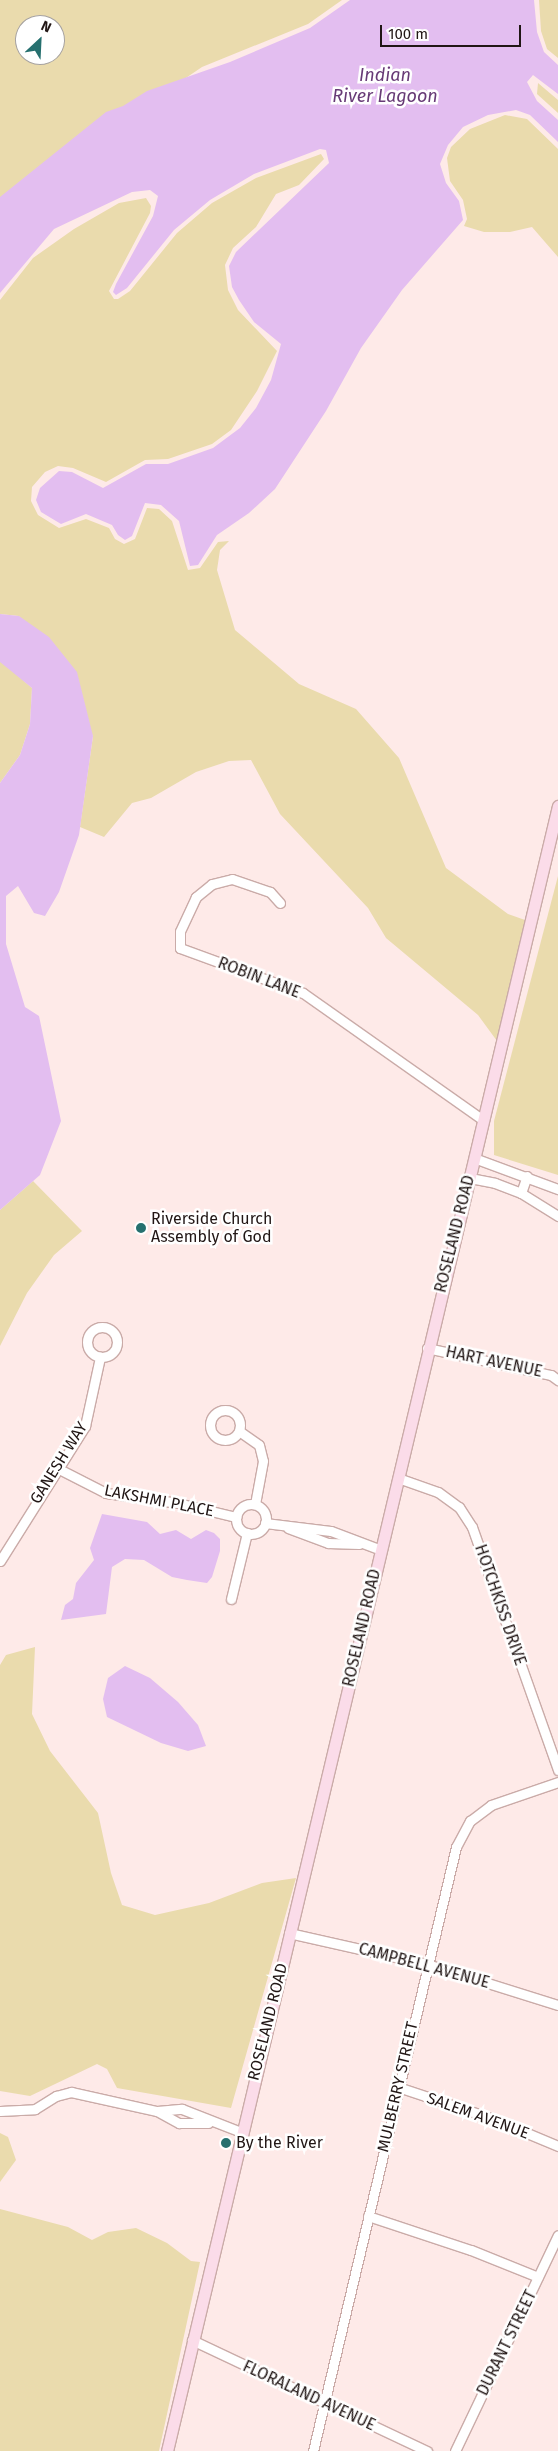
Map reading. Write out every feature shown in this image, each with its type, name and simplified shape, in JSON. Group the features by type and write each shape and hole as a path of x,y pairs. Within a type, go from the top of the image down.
{"main road":[{"name":"ROSELAND ROAD","path":"167,2451 241,2132 398,1478 427,1348 470,1178 558,806"}],"street":[{"name":"ROBIN LANE","path":"280,903 270,892 232,879 212,884 196,897 189,911 180,932 180,948 303,993 483,1120"},
{"path":"474,1158 558,1189"},
{"path":"521,1193 527,1176"},
{"path":"470,1178 495,1183 521,1193 558,1216"},
{"name":"HART AVENUE","path":"427,1348 552,1374 558,1380"},
{"name":"GANESH WAY","path":"0,1561 84,1426 100,1357"},
{"path":"239,1431 259,1445 263,1461 255,1504"},
{"name":"LAKSHMI PLACE","path":"57,1468 106,1493 178,1503 236,1516"},
{"name":"HOTCHKISS DRIVE","path":"398,1478 438,1492 459,1507 472,1527 558,1770"},
{"path":"255,1504 263,1510 265,1523 259,1531 247,1533 238,1526 236,1516 243,1506 255,1504"},
{"path":"265,1523 286,1527 319,1528 341,1535 359,1544 381,1550"},
{"path":"286,1527 316,1540 339,1545 359,1544"},
{"path":"316,1540 319,1528"},
{"path":"231,1600 247,1533"},
{"path":"339,1545 341,1535"},
{"name":"MULBERRY STREET","path":"314,2451 426,1964 456,1846 470,1821 491,1805 558,1782"},
{"name":"CAMPBELL AVENUE","path":"289,1933 426,1964 558,2005"},
{"name":"SALEM AVENUE","path":"398,2087 491,2118 558,2146"},
{"path":"0,2111 34,2109 56,2096 71,2092 157,2111 179,2123 213,2123"},
{"path":"157,2111 182,2109 213,2123 241,2132"},
{"path":"368,2216 471,2250 538,2277"},
{"name":"DURANT STREET","path":"455,2451 558,2235"},
{"name":"FLORALAND AVENUE","path":"192,2340 426,2451"}],"shaded area":[{"path":"0,0 342,0 308,24 202,67 0,204"},
{"path":"539,0 558,0 558,58 547,49 541,31"},
{"path":"538,83 558,100 558,113 537,94"},
{"path":"505,115 527,119 558,149 558,257 532,227 510,232 484,232 464,226 467,219 463,200 450,181 447,158 451,147 470,129"},
{"path":"321,154 324,159 299,185 276,194 256,227 233,248 225,265 228,290 238,310 277,351 257,391 231,430 212,444 168,459 145,460 106,482 73,468 58,466 45,472 32,487 31,501 38,515 59,528 86,519 109,528 115,539 124,544 135,539 147,508 159,509 172,521 188,570 200,568 218,542 229,541 220,550 217,570 235,630 299,684 356,709 399,758 446,868 508,914 525,920 497,1041 478,1015 386,938 368,908 280,814 251,760 229,761 196,772 151,798 132,803 104,837 80,827 93,736 19,616 0,614 0,300 33,258 74,229 119,203 146,198 151,206 150,213 109,291 114,299 118,299 130,291 177,233 212,203 256,178"},
{"path":"0,660 32,688 30,724 20,755 0,783"},
{"path":"558,876 558,1175 494,1155 494,1121"},
{"path":"33,1181 82,1231 54,1255 27,1293 0,1346 0,1210"},
{"path":"35,1647 32,1714 50,1751 98,1813 111,1873 122,1905 155,1915 209,1903 262,1883 296,1878 231,2108 117,2088 107,2069 97,2064 30,2096 0,2091 0,1665 6,1655"},
{"path":"0,2133 8,2137 16,2160 0,2182"},
{"path":"0,2209 68,2227 92,2240 108,2232 136,2228 167,2243 191,2261 200,2262 159,2451 0,2451"}],"water":[{"name":"Indian River Lagoon","path":"350,0 534,0 537,32 544,52 558,65 558,94 533,75 527,82 537,101 558,120 558,142 530,115 516,110 488,115 463,127 448,145 440,164 446,183 459,201 463,220 402,290 361,348 326,411 275,489 249,513 217,535 198,565 190,566 179,521 161,505 145,503 132,536 125,540 118,535 112,525 86,514 61,524 41,512 36,500 40,488 59,471 72,472 103,488 146,464 168,464 213,448 240,428 256,408 271,380 281,344 254,322 239,300 232,287 229,266 236,252 329,163 326,150 320,149 254,174 210,200 174,230 127,288 116,295 113,292 116,284 153,216 158,196 150,190 132,192 54,229 0,293 0,197 106,112 123,106 147,91 230,62 310,28"},
{"path":"0,614 19,616 49,637 77,672 93,736 79,835 59,892 45,916 34,913 18,886 6,896 6,944 25,1007 39,1016 61,1121 40,1175 0,1210 0,783 20,755 30,724 32,688 0,662"},
{"path":"102,1514 147,1522 160,1534 176,1530 191,1539 206,1530 214,1533 220,1539 220,1551 212,1577 207,1583 172,1577 144,1560 125,1559 112,1567 106,1614 61,1620 65,1605 73,1599 76,1583 94,1560 90,1548"},
{"path":"125,1666 150,1678 178,1702 198,1725 206,1746 188,1751 161,1743 107,1717 103,1699 108,1678"}],"place":[{"name":"Riverside Church Assembly of God","path":"141,1228"},
{"name":"By the River","path":"226,2143"}]}
